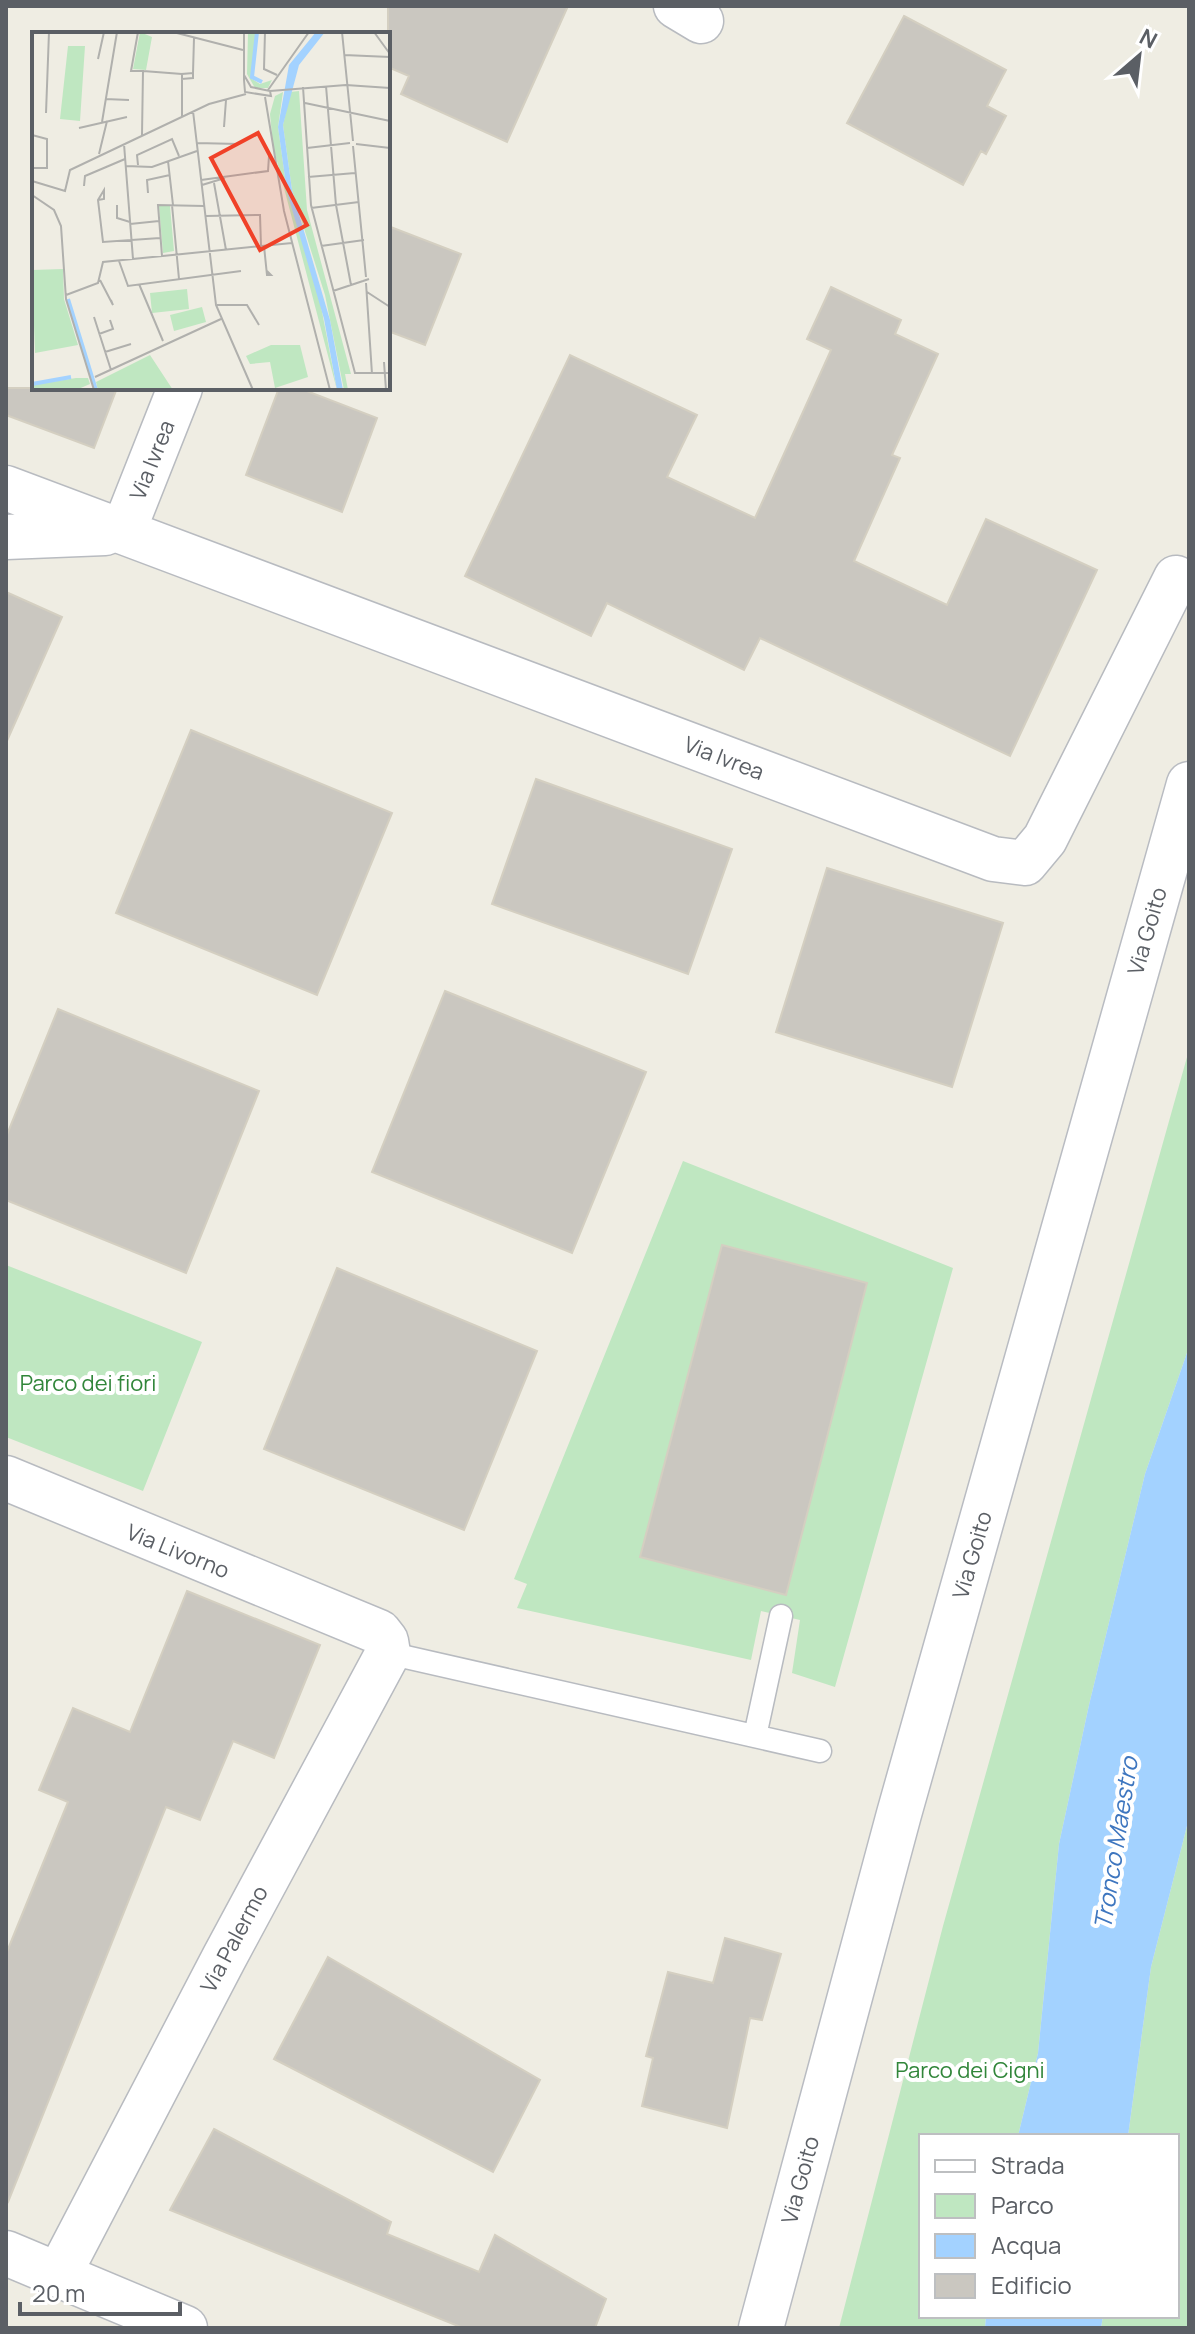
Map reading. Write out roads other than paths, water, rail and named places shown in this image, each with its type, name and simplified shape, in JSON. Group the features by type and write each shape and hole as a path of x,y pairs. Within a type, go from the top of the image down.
{"street":[{"name":"Via Ivrea","path":"123,532 179,390"},
{"name":"Via Ivrea","path":"6,488 993,859 1025,863 1045,839 1176,578"},
{"name":"Via Ivrea","path":"6,537 123,532"},
{"name":"Via Goito","path":"761,2328 899,1814 1189,784"},
{"name":"Via Livorno","path":"6,1478 379,1632 386,1641 388,1653"},
{"name":"Via Palermo","path":"59,2274 388,1653"},
{"path":"6,2253 59,2274 110,2314 185,2328"}],"lane":[{"path":"755,1736 781,1616"},
{"path":"388,1653 820,1751"}],"water":[{"name":"Tronco Maestro","path":"1189,1347 1189,1818 1151,1967 1128,2134 1018,2134 1038,2053 1059,1844 1145,1474"},
{"path":"986,2318 1103,2318 1101,2328 985,2328"}],"park label":[{"name":"Parco dei fiori","path":"88,1383"},
{"name":"Parco dei Cigni","path":"970,2070"}]}
